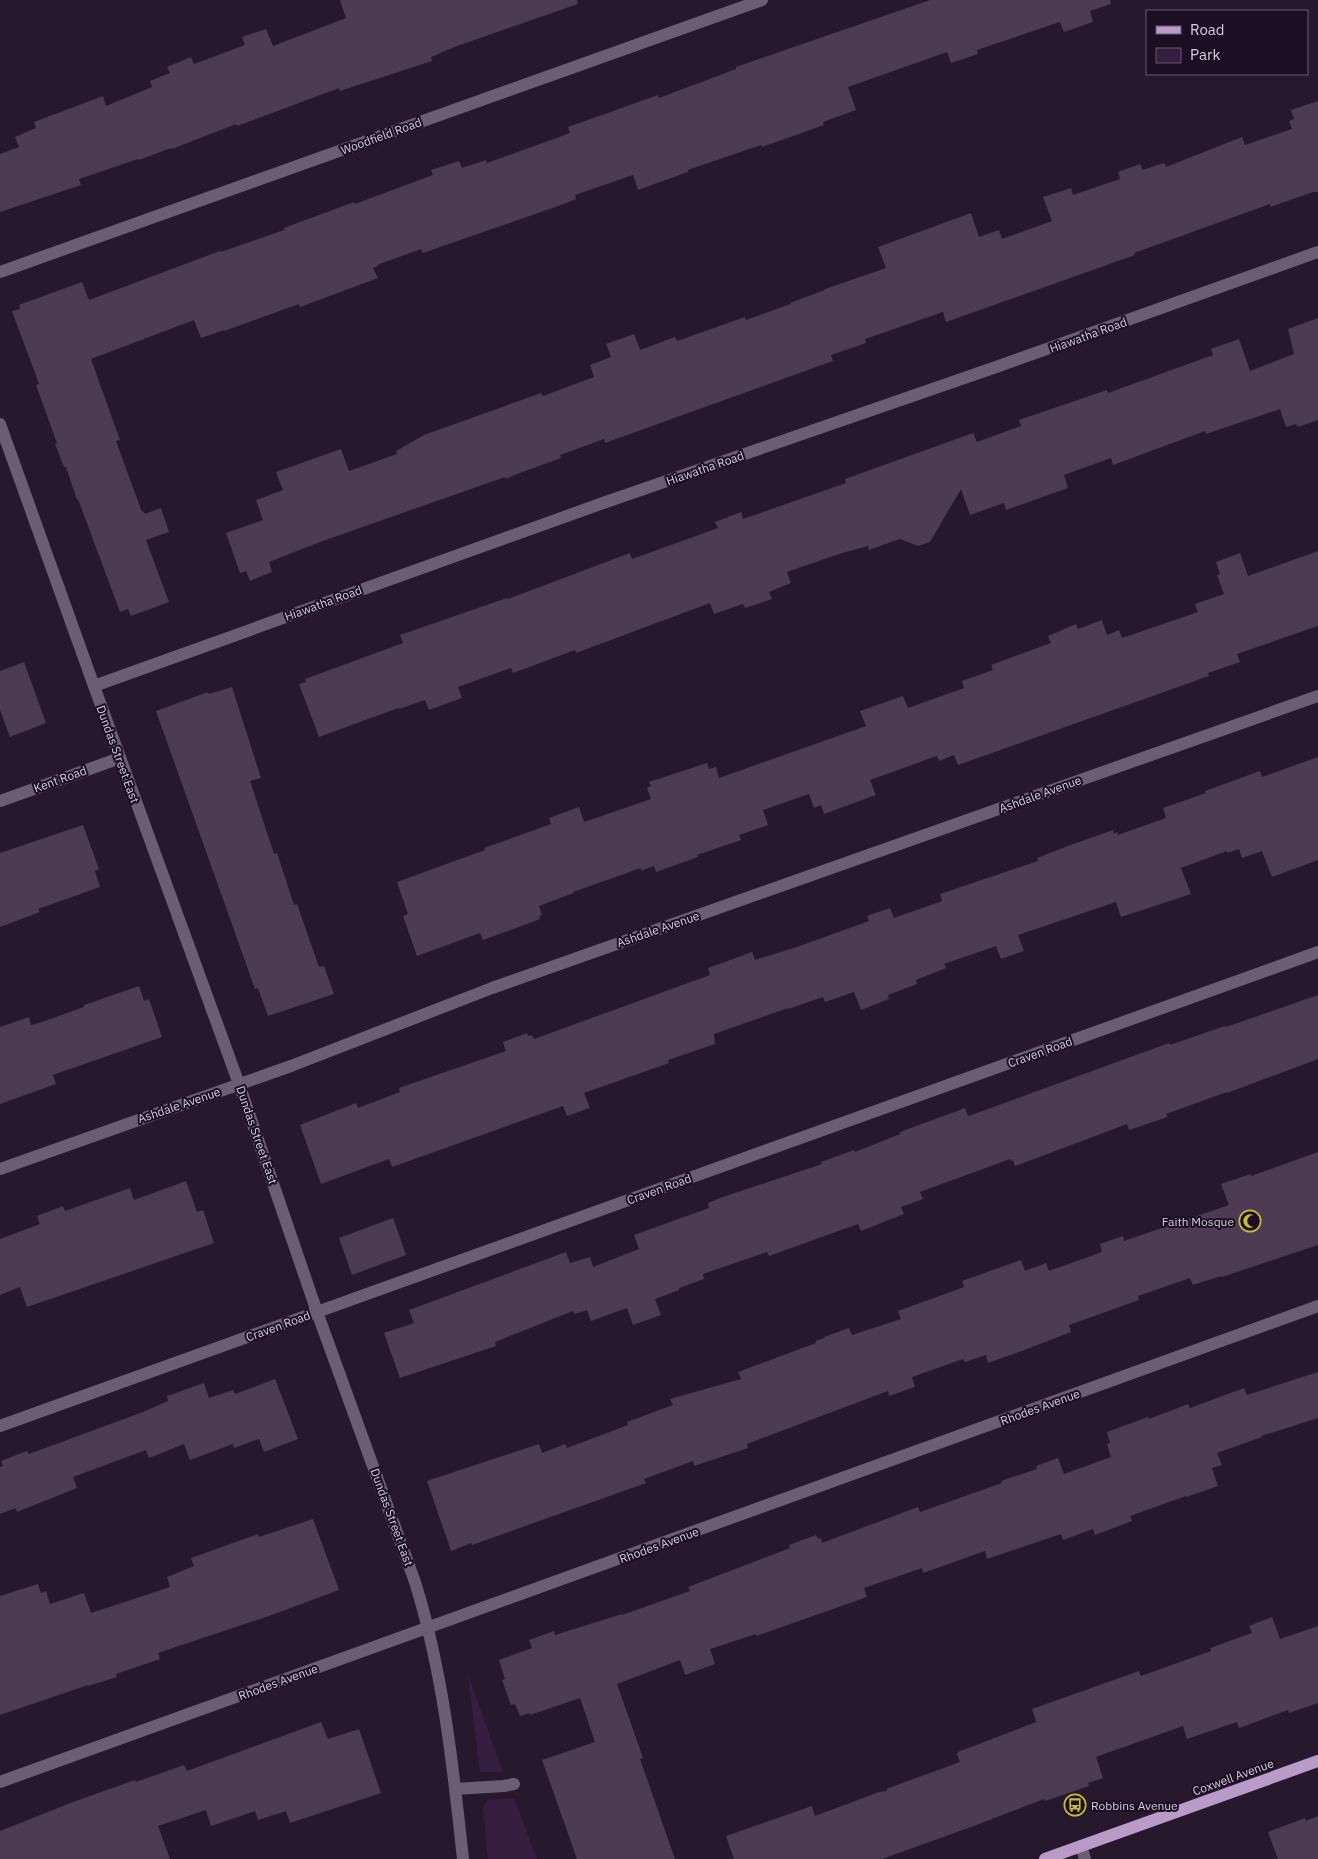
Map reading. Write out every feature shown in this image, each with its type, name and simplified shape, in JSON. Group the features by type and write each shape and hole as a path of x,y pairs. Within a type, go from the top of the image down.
{"main road":[{"name":"Coxwell Avenue","path":"1045,1859 1318,1761"}],"street":[{"name":"Woodfield Road","path":"0,272 762,0"},
{"name":"Hiawatha Road","path":"94,686 594,506 1000,366 1318,252"},
{"name":"Dundas Street East","path":"0,424 239,1084 317,1312 415,1582 429,1628 440,1679 463,1859"},
{"name":"Ashdale Avenue","path":"0,1169 290,1066 492,988 1318,696"},
{"name":"Kent Road","path":"0,800 120,758"},
{"name":"Craven Road","path":"0,1426 1318,952"},
{"name":"Rhodes Avenue","path":"0,1782 1318,1306"},
{"path":"455,1789 514,1784"},
{"path":"1081,1846 1085,1859"}],"green space":[{"path":"468,1675 503,1772 480,1772"},
{"path":"514,1798 537,1859 488,1859 483,1806 488,1800"}],"building":[{"path":"340,0 577,0 578,4 457,46 431,57 432,61 340,91 339,88 237,126 236,124 172,149 79,179 81,185 0,212 0,154 19,147 15,137 36,128 34,122 103,96 106,106 152,87 150,81 170,73 167,67 191,57 194,64 245,45 242,37 266,29 273,46 346,18"},
{"path":"930,0 1110,0 1111,4 1090,11 1093,22 1064,32 1060,22 977,50 978,54 951,63 947,52 848,87 856,110 823,122 824,125 762,147 761,145 688,170 688,172 638,190 633,175 575,195 576,199 558,206 423,253 421,249 377,265 373,268 378,278 300,307 299,304 201,338 194,320 91,359 120,440 116,441 142,512 145,514 161,508 169,532 146,540 169,602 131,616 128,609 120,612 66,467 64,467 55,444 57,443 36,385 39,384 12,311 20,309 19,305 82,282 89,300 220,251 284,230 284,228 354,202 355,204 433,175 431,170 459,161 462,168 486,160 487,163 570,133 568,127 658,95 659,98 736,69 736,67"},
{"path":"1318,101 1318,192 1270,207 1270,204 1134,253 1135,255 946,322 943,312 865,339 866,343 831,355 833,361 605,443 604,439 560,455 561,458 506,479 505,477 320,542 269,562 272,572 250,581 246,571 240,573 226,533 263,520 256,500 283,490 276,472 341,449 349,471 397,454 396,451 424,435 541,393 543,396 594,377 590,365 611,357 606,344 634,334 640,350 675,337 677,341 745,317 746,320 791,304 825,289 886,268 878,247 971,213 979,237 999,230 1002,239 1052,221 1043,197 1071,188 1073,195 1120,179 1118,172 1140,164 1143,170 1164,163 1166,167 1242,137 1245,145 1292,129 1289,121 1294,119 1291,110"},
{"path":"1318,318 1318,420 1298,427 1296,424 1286,427 1280,409 1206,434 1205,431 1113,465 1111,458 1064,475 1068,488 1006,510 1004,503 970,515 961,489 930,542 918,546 900,539 869,550 868,546 842,553 787,572 791,583 769,592 772,599 745,608 743,604 714,614 710,603 576,653 575,650 513,673 511,668 458,687 462,698 429,710 425,700 319,737 299,684 306,682 305,679 403,643 400,635 508,599 630,553 632,559 718,528 715,522 741,512 743,519 846,483 845,479 973,433 977,442 1021,426 1019,420 1107,390 1108,393 1213,355 1211,349 1239,339 1250,371 1294,354 1288,329"},
{"path":"1318,551 1318,626 1237,654 1240,662 1208,673 1209,676 958,765 954,755 939,761 937,756 870,780 876,795 824,814 821,805 814,808 809,794 763,810 768,825 739,835 741,840 656,872 654,866 641,871 641,868 573,892 539,906 542,915 539,916 540,919 483,940 480,933 417,956 403,916 408,914 397,882 551,824 549,818 579,807 584,822 651,799 647,788 651,786 649,782 707,763 709,769 716,767 719,778 866,726 860,711 903,696 908,708 964,688 962,681 993,670 991,665 1051,643 1048,636 1076,624 1078,629 1102,620 1107,635 1119,630 1122,638 1198,612 1195,604 1224,594 1217,575 1220,574 1216,562 1240,553 1248,576"},
{"path":"24,662 46,723 10,737 0,710 0,671"},
{"path":"232,687 261,778 250,781 274,854 277,853 294,905 297,904 319,967 324,966 334,994 268,1016 258,988 255,989 156,711 208,692 209,694"},
{"path":"1318,757 1318,860 1272,877 1262,851 1242,858 1239,849 1227,853 1227,851 1181,868 1191,894 1121,917 1116,902 1018,935 1024,951 1001,959 996,946 944,964 946,968 916,980 917,984 888,995 889,999 861,1010 854,992 825,1002 823,997 788,1008 714,1034 715,1044 668,1060 669,1063 584,1093 590,1108 567,1116 563,1106 392,1167 389,1159 321,1184 300,1125 356,1103 358,1108 400,1092 399,1088 506,1051 503,1042 527,1033 528,1036 532,1035 534,1039 710,975 708,968 752,952 755,960 797,947 869,921 867,916 890,908 894,918 942,901 940,894 1038,861 1037,858 1068,846 1113,830 1114,834 1117,832 1118,835 1166,818 1163,808 1206,793 1205,791 1260,771 1262,777"},
{"path":"83,825 99,869 95,871 100,887 38,909 40,912 0,927 0,853"},
{"path":"139,986 144,1001 149,999 162,1037 53,1075 56,1084 0,1104 0,1027 29,1017 31,1025 39,1023"},
{"path":"1318,995 1318,1059 1166,1114 1168,1117 1129,1130 1127,1124 1015,1166 1013,1160 1011,1161 1010,1159 920,1192 923,1199 901,1207 904,1214 861,1231 858,1224 769,1256 767,1252 703,1274 704,1279 655,1299 661,1315 633,1325 627,1308 591,1321 587,1310 575,1314 573,1311 495,1342 496,1346 400,1378 384,1333 414,1323 409,1310 566,1252 570,1263 590,1257 593,1267 639,1249 634,1235 709,1208 708,1203 723,1197 822,1164 821,1162 854,1150 855,1152 900,1134 900,1132 965,1108 968,1116 1169,1043 1170,1045 1226,1027"},
{"path":"1318,1152 1318,1245 1222,1277 1193,1285 1190,1278 1138,1296 1139,1300 1069,1325 1071,1332 1027,1349 988,1363 986,1355 965,1362 963,1359 912,1377 915,1387 889,1396 888,1391 747,1444 748,1448 694,1466 693,1461 644,1479 646,1483 451,1551 427,1481 539,1444 542,1453 565,1444 567,1448 628,1425 627,1422 673,1405 670,1399 741,1379 738,1372 816,1343 816,1341 824,1337 849,1328 852,1335 901,1319 898,1311 964,1287 962,1281 1021,1260 1025,1271 1046,1263 1049,1271 1102,1252 1100,1244 1123,1236 1124,1241 1229,1205 1221,1184 1251,1174 1251,1176"},
{"path":"186,1181 197,1212 203,1210 214,1243 27,1307 20,1287 0,1295 0,1239 40,1224 37,1216 63,1206 65,1211 130,1188 134,1200"},
{"path":"393,1218 406,1255 352,1275 339,1238"},
{"path":"1318,1372 1318,1418 1261,1436 1217,1453 1222,1465 1212,1468 1218,1486 1130,1516 1132,1521 1095,1535 1093,1529 1063,1540 1061,1534 987,1559 985,1551 923,1573 922,1568 864,1588 867,1597 756,1636 756,1634 710,1649 715,1664 685,1675 680,1660 617,1684 643,1758 640,1759 675,1859 577,1859 542,1760 595,1742 580,1698 530,1715 530,1713 520,1716 515,1704 511,1705 502,1680 505,1679 499,1660 532,1648 529,1640 554,1631 555,1635 622,1615 690,1591 688,1587 790,1548 789,1545 816,1535 818,1539 821,1538 822,1543 918,1507 920,1512 1002,1483 1001,1481 1037,1469 1036,1466 1058,1458 1064,1474 1111,1457 1107,1444 1110,1443 1107,1432 1188,1404 1190,1408 1244,1388 1247,1395"},
{"path":"275,1379 298,1439 264,1452 259,1439 234,1448 233,1444 190,1460 184,1444 149,1458 146,1450 73,1477 77,1488 17,1512 16,1508 0,1514 0,1467 3,1466 1,1461 27,1451 29,1454 143,1412 168,1401 167,1396 204,1383 209,1398 233,1390 235,1394"},
{"path":"313,1519 339,1590 269,1616 158,1653 160,1659 116,1674 117,1677 0,1715 0,1596 38,1584 41,1593 46,1591 50,1604 84,1593 91,1613 170,1587 167,1577 194,1566 191,1558 258,1534 259,1537"},
{"path":"1272,1617 1280,1639 1318,1626 1318,1703 1289,1713 1288,1710 1239,1728 1237,1722 1187,1739 1183,1726 1096,1757 1103,1778 1088,1783 1089,1786 1045,1801 1044,1799 882,1859 734,1859 726,1836 812,1806 815,1816 879,1792 887,1791 886,1789 960,1762 958,1752 1036,1722 1032,1709 1139,1671 1141,1676 1211,1651 1210,1648 1252,1633 1249,1626"},
{"path":"321,1722 328,1739 359,1729 381,1793 290,1823 286,1811 258,1820 255,1811 211,1826 206,1810 158,1826 170,1859 0,1859 0,1831 135,1780 136,1782 184,1765 187,1771"},
{"path":"1318,1816 1318,1859 1278,1859 1268,1832 1305,1818 1306,1821"}],"place":[{"name":"Faith Mosque","path":"1250,1221"},
{"name":"Robbins Avenue","path":"1075,1805"}]}
